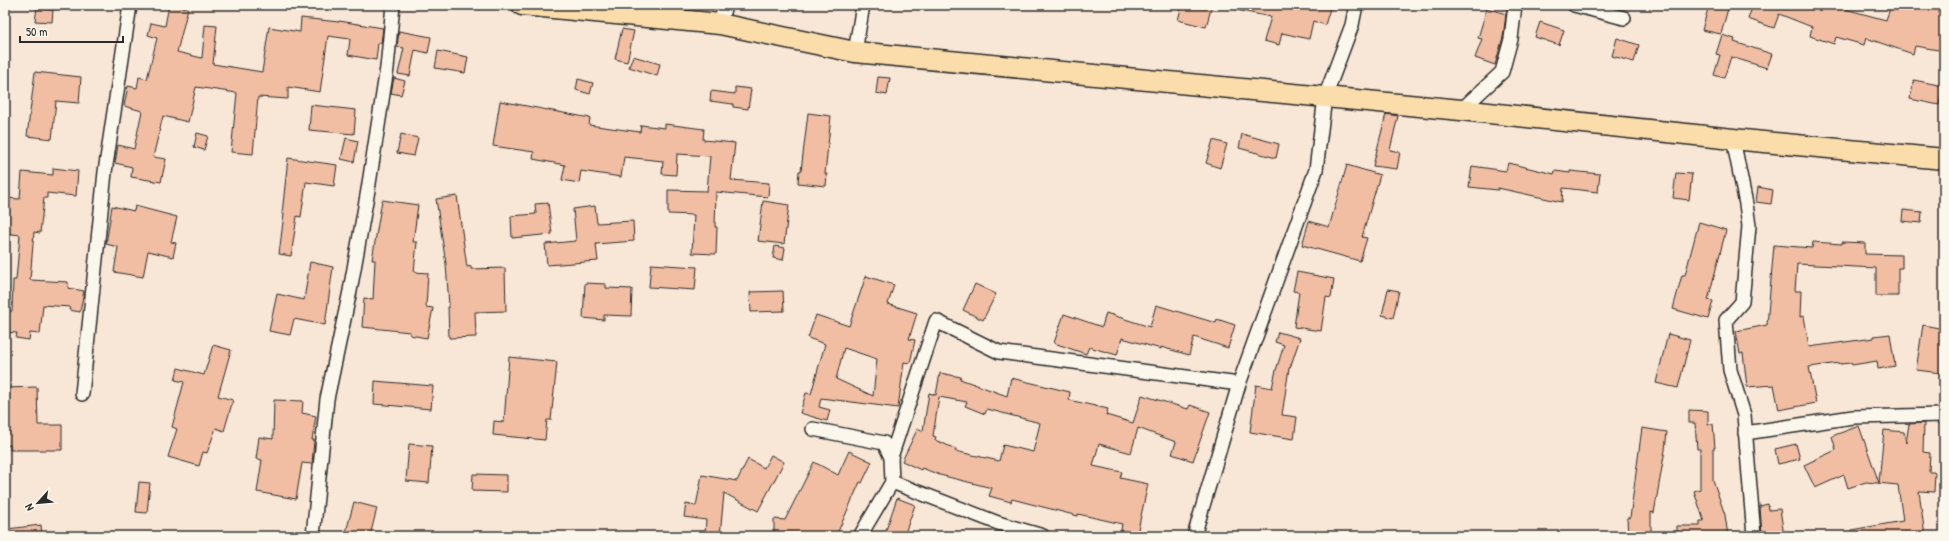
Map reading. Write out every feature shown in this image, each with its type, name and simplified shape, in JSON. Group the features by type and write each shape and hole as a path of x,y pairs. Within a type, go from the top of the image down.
{"main road":[{"path":"522,5 720,24 855,52 1461,110 1733,139 1944,159"}],"street":[{"path":"82,394 106,165 130,5"},
{"path":"313,536 327,399 350,291 368,190 387,68 393,5"},
{"path":"720,24 725,5"},
{"path":"855,52 864,5"},
{"path":"1194,536 1239,384 1316,170 1325,97 1352,25 1356,5"},
{"path":"1461,110 1502,72 1511,39 1515,5"},
{"path":"1574,5 1624,18"},
{"path":"1733,139 1749,226 1742,302 1726,320 1730,370 1744,415 1754,536"},
{"path":"890,457 936,321 999,352 1239,384"},
{"path":"1745,433 1853,417 1944,415"},
{"path":"813,429 884,443 890,457 892,482 860,536"},
{"path":"892,482 998,523 1043,536"}],"building":[{"path":"169,5 188,8 177,52 202,58 205,25 217,26 213,64 262,72 269,27 300,32 301,18 339,21 383,28 381,43 378,43 376,60 348,55 350,39 328,36 320,92 288,87 288,99 258,97 253,154 231,152 237,93 196,87 188,122 163,116 153,157 166,159 161,182 131,177 132,167 115,163 118,145 134,149 142,111 124,106 128,86 137,88 139,77 147,79 157,38 148,35 151,23 165,26"},
{"path":"1182,5 1212,5 1206,27 1178,20"},
{"path":"1237,5 1331,5 1325,25 1313,21 1309,39 1282,33 1279,45 1264,41 1271,17 1236,10"},
{"path":"1709,5 1729,5 1721,34 1702,30"},
{"path":"1753,5 1846,5 1845,9 1886,20 1891,5 1922,5 1944,12 1944,51 1915,46 1913,54 1866,38 1864,45 1836,37 1834,44 1810,36 1812,27 1779,14 1774,28 1748,19"},
{"path":"37,8 53,10 52,22 35,21"},
{"path":"1487,8 1506,14 1503,37 1495,65 1475,58 1482,39 1478,38"},
{"path":"1540,22 1564,30 1559,45 1535,37"},
{"path":"622,29 634,31 627,62 615,59"},
{"path":"399,31 431,37 428,53 415,50 410,76 398,74 404,48 397,47"},
{"path":"1722,35 1735,39 1734,42 1772,54 1767,68 1731,57 1724,78 1714,75 1720,55 1716,54"},
{"path":"1617,38 1639,45 1634,62 1612,56"},
{"path":"438,51 468,57 465,73 435,68"},
{"path":"633,56 660,64 657,76 629,67"},
{"path":"35,72 81,77 79,103 56,101 52,139 27,136"},
{"path":"878,77 890,78 887,95 876,93"},
{"path":"394,78 405,81 401,95 391,93"},
{"path":"578,79 593,83 590,94 576,90"},
{"path":"1914,80 1943,86 1939,105 1910,99"},
{"path":"735,87 751,89 748,109 733,107 733,104 710,101 711,91 735,94"},
{"path":"500,101 590,118 589,125 640,132 641,125 665,128 665,124 704,129 703,140 735,143 731,180 769,183 768,197 716,192 716,254 692,253 694,215 668,214 668,190 707,191 710,156 677,154 676,175 662,174 663,161 624,157 621,177 581,171 579,183 562,180 565,165 533,159 534,152 493,146"},
{"path":"311,105 356,110 354,134 309,130"},
{"path":"808,113 831,116 825,174 827,174 826,186 798,183 799,171 801,171"},
{"path":"1386,114 1398,116 1390,150 1400,152 1397,169 1373,166"},
{"path":"197,133 208,136 204,150 194,147"},
{"path":"401,134 418,138 414,156 397,153"},
{"path":"1242,134 1279,144 1276,158 1239,148"},
{"path":"346,138 358,141 354,162 341,159"},
{"path":"1213,140 1227,144 1220,168 1206,163"},
{"path":"288,158 337,165 334,186 306,182 301,217 297,216 291,256 279,254 284,214 282,214"},
{"path":"1508,163 1554,174 1555,171 1570,173 1570,171 1600,174 1598,192 1563,188 1562,202 1498,188 1498,190 1469,187 1472,166 1506,171"},
{"path":"1347,165 1380,175 1362,237 1367,238 1360,261 1302,245 1309,221 1329,227"},
{"path":"53,168 78,171 76,196 47,193 47,198 44,198 40,233 34,232 30,280 68,282 68,288 84,291 80,312 69,310 70,307 43,305 40,334 30,333 29,340 16,338 17,333 6,332 9,311 12,311 13,280 16,280 20,235 5,233 5,198 20,199 22,172 53,175"},
{"path":"1676,173 1692,174 1689,200 1673,198"},
{"path":"1758,187 1773,190 1771,204 1756,202"},
{"path":"457,196 467,267 471,266 471,269 505,268 506,311 475,312 476,337 449,338 449,305 446,264 436,199"},
{"path":"382,200 418,205 413,242 417,242 414,272 428,273 426,307 433,308 427,338 410,335 410,332 362,327 364,298 373,299 375,260 372,260"},
{"path":"763,201 789,205 784,244 758,241"},
{"path":"548,203 552,234 512,238 511,216 536,214 535,204"},
{"path":"112,206 134,211 135,206 177,217 171,242 176,243 173,257 148,251 143,277 114,272 118,247 106,244"},
{"path":"595,206 597,223 633,221 634,241 596,244 598,261 547,265 545,244 576,241 573,209"},
{"path":"1903,210 1922,212 1921,223 1902,221"},
{"path":"1699,222 1726,230 1708,300 1713,301 1708,319 1673,309 1682,275 1685,275"},
{"path":"1813,242 1842,244 1842,242 1865,243 1865,254 1902,255 1902,268 1898,268 1898,296 1876,296 1876,268 1797,264 1795,291 1801,291 1800,317 1804,316 1809,347 1874,338 1874,336 1890,334 1895,366 1878,369 1877,361 1852,365 1851,363 1840,363 1809,367 1816,403 1779,410 1774,385 1747,387 1743,353 1740,354 1736,331 1767,325 1774,245 1812,248"},
{"path":"775,246 785,248 783,260 773,258"},
{"path":"310,262 333,267 325,325 294,319 290,335 269,331 277,294 304,300"},
{"path":"651,264 697,267 695,290 649,287"},
{"path":"1297,272 1334,279 1331,298 1326,297 1321,331 1294,327 1299,292 1293,291"},
{"path":"866,276 894,285 888,304 917,313 909,339 915,340 910,363 904,362 898,408 821,398 819,407 830,410 827,421 800,413 806,393 811,394 825,344 808,338 816,315 849,326","holes":["844,348 877,359 873,396 836,379"]},
{"path":"585,283 606,284 606,288 632,289 631,316 604,315 604,320 583,318"},
{"path":"975,284 996,294 983,320 963,310"},
{"path":"1388,289 1399,291 1393,318 1382,315"},
{"path":"783,291 784,311 751,312 750,292"},
{"path":"1156,305 1216,323 1217,319 1235,325 1228,348 1194,337 1189,355 1122,338 1117,355 1089,347 1086,354 1054,343 1064,314 1102,327 1106,313 1150,327"},
{"path":"1923,325 1944,329 1944,354 1941,373 1916,370"},
{"path":"1278,332 1300,338 1289,368 1282,415 1297,417 1294,439 1250,432 1256,385 1272,388 1284,345 1275,342"},
{"path":"1668,334 1690,340 1678,388 1656,383"},
{"path":"213,345 231,350 218,396 233,400 224,431 216,428 207,453 203,452 199,466 168,457 177,429 172,427 184,382 175,380 178,368 204,375"},
{"path":"509,357 557,362 551,420 547,420 545,440 493,435 494,421 504,422"},
{"path":"940,373 961,377 960,379 1007,396 1011,378 1070,392 1069,400 1108,409 1106,415 1133,423 1142,395 1188,409 1190,405 1210,412 1193,461 1172,454 1176,442 1138,428 1131,453 1099,444 1093,466 1122,472 1120,478 1148,484 1137,534 1121,530 1122,524 1078,514 1078,516 1012,499 1011,502 989,496 992,488 940,475 922,468 921,470 902,461 918,428 923,431 929,393 936,395","holes":["939,397 967,402 965,406 985,414 987,409 1040,423 1033,452 1003,445 999,461 955,451 956,449 935,440 936,437 933,436"]},
{"path":"375,381 433,386 431,409 374,404"},
{"path":"37,387 38,425 62,425 62,450 10,450 10,445 5,446 5,388"},
{"path":"274,400 303,401 302,413 316,416 312,440 314,440 312,464 302,463 296,499 257,492 262,460 256,459 259,437 273,439"},
{"path":"1689,410 1708,411 1708,424 1713,424 1715,448 1713,448 1713,480 1725,515 1728,536 1677,536 1677,526 1700,526 1700,521 1704,521 1694,491 1700,489 1700,449 1697,449 1695,423 1689,423"},
{"path":"1924,423 1923,452 1930,453 1929,472 1935,472 1934,492 1919,491 1925,536 1852,536 1851,530 1903,521 1898,485 1866,482 1848,488 1844,475 1815,488 1804,465 1836,450 1832,436 1859,426 1879,483 1884,430 1904,432 1906,443 1909,424"},
{"path":"1642,428 1667,432 1665,450 1654,513 1651,512 1651,536 1628,536 1627,518 1630,518"},
{"path":"409,444 432,446 429,483 406,481"},
{"path":"1796,444 1800,459 1778,464 1775,449"},
{"path":"849,451 872,462 862,483 860,482 836,536 808,536 809,534 774,532 774,519 785,520 814,462 838,475"},
{"path":"771,455 784,462 758,511 724,493 720,536 705,536 706,520 684,517 686,504 696,506 702,475 737,481 748,459 764,468"},
{"path":"473,474 507,475 507,492 472,491"},
{"path":"139,482 150,483 147,513 136,512"},
{"path":"897,498 915,505 904,536 884,536"},
{"path":"354,502 377,508 370,536 361,536 346,532"},
{"path":"1768,504 1769,510 1780,509 1784,536 1762,536 1760,506"},
{"path":"41,525 42,536 8,536 7,529"}]}
